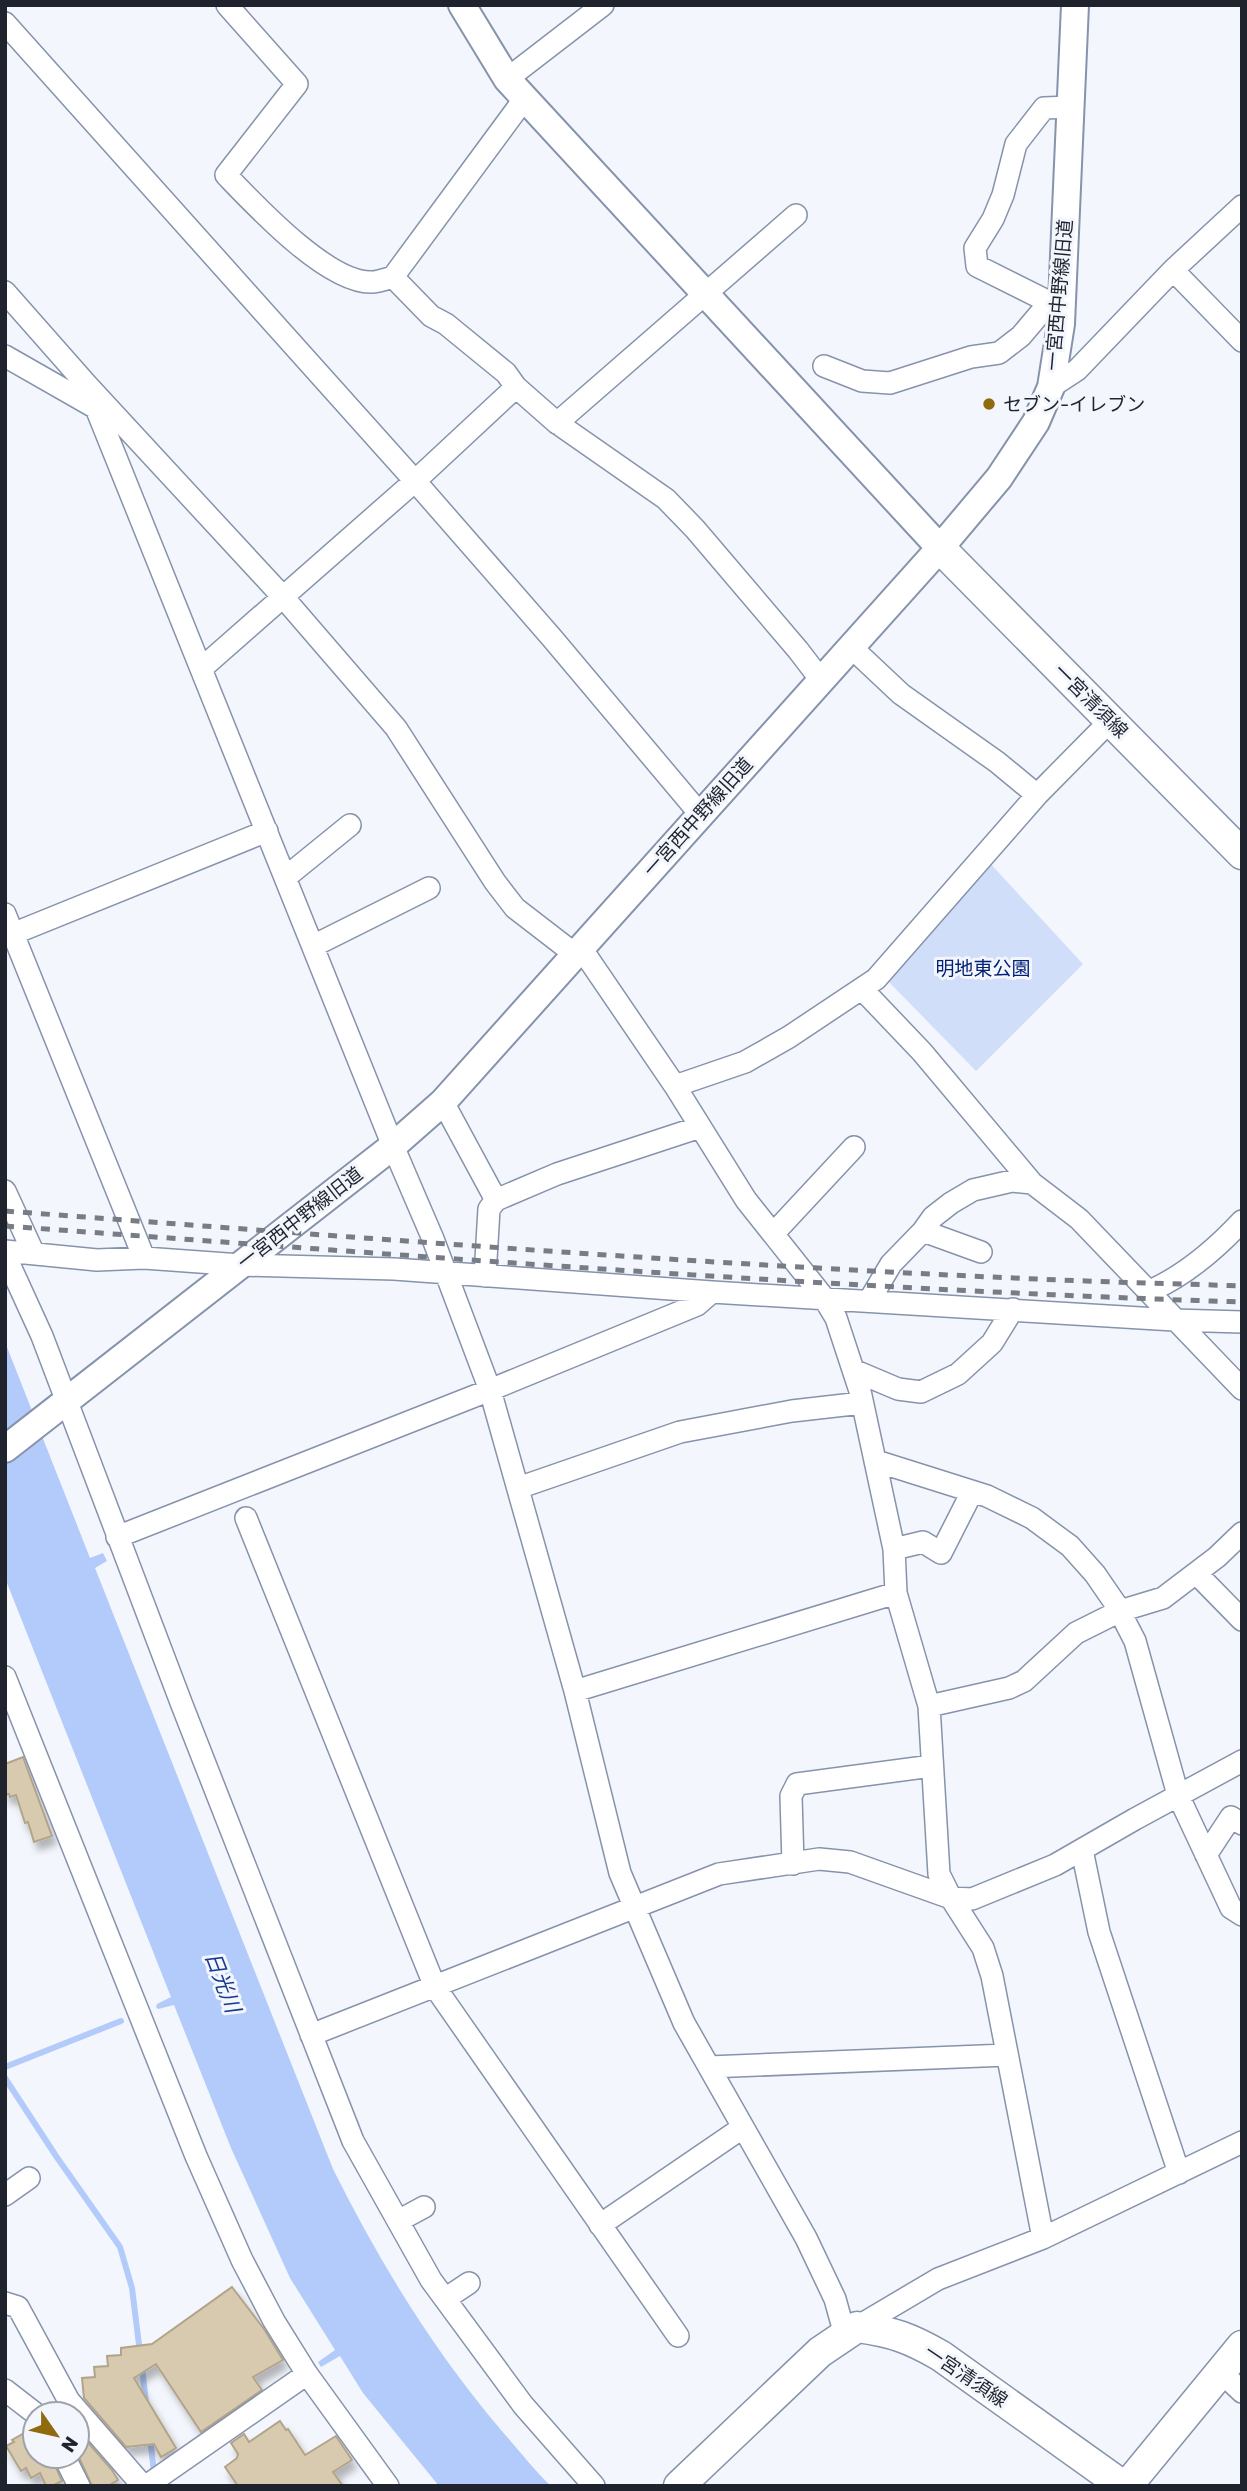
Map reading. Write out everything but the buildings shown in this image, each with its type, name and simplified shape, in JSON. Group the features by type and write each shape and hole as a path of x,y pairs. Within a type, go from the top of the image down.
{"main road":[{"name":"一宮清須線","path":"940,548 1242,854"},
{"name":"一宮清須線","path":"851,2331 889,2332 912,2340 941,2356 1125,2486"},
{"path":"679,2486 820,2352 851,2331"},
{"path":"1125,2486 1231,2382 1242,2347"}],"street":[{"path":"227,5 297,84 226,175 267,217 317,259 345,275 370,283 393,277 525,98"},
{"path":"462,5 507,79 940,548"},
{"path":"507,79 603,5"},
{"name":"一宮西中野線旧道","path":"5,1449 393,1146 443,1102 852,647 999,478 1035,422 1051,387 1061,308 1075,5"},
{"path":"5,23 415,481 700,814"},
{"path":"1061,308 977,266 975,248 993,219 1003,195 1016,144 1044,108 1070,107"},
{"path":"1051,387 1077,370 1173,270 1242,205"},
{"path":"557,423 796,215"},
{"path":"1173,270 1242,341"},
{"path":"393,277 431,316 446,324 506,373 516,387 557,423 666,499 695,528 821,680"},
{"path":"5,292 100,406 282,597 396,728 495,882 515,908 578,951 675,1086 746,1200 824,1298 836,1318 853,1370 876,1461 894,1549 896,1593 929,1706 939,1874 983,1948 992,1976 1043,2238"},
{"path":"824,366 862,381 890,383 971,357 999,353 1021,336 1043,310 1061,308"},
{"path":"5,356 100,406 490,1390 575,1691 620,1873 684,2023 806,2238 851,2331 938,2279 1043,2238 1242,2143"},
{"path":"202,668 415,481 516,387"},
{"path":"852,647 901,694 997,762 1037,795"},
{"path":"675,1086 745,1062 789,1037 876,979 1037,795 1110,721"},
{"path":"286,877 350,825"},
{"path":"144,1258 8,928 267,831"},
{"path":"313,946 429,888"},
{"path":"862,989 922,1052 1032,1183 1079,1219 1242,1389"},
{"path":"443,1102 496,1199"},
{"path":"485,1276 489,1209 496,1199 557,1174 701,1127"},
{"path":"773,1234 854,1147"},
{"path":"869,1301 891,1264 933,1217 973,1190 1012,1181 1032,1183"},
{"path":"5,1191 34,1254"},
{"path":"1150,1292 1167,1284 1212,1252 1242,1221"},
{"path":"923,1231 981,1252"},
{"path":"594,2486 523,2405 431,2280 353,2141 117,1537 42,1336 5,1253 97,1260 144,1258 240,1265 394,1269 712,1292 1242,1322"},
{"path":"117,1537 697,1305 712,1292"},
{"path":"853,1370 898,1389 921,1392 958,1374 992,1343 1013,1309"},
{"path":"518,1488 680,1432 792,1411 862,1403"},
{"path":"876,1461 972,1492 1032,1518 1070,1546 1095,1574 1120,1611 1135,1641 1178,1795 1231,1908 1242,1915"},
{"path":"894,1549 923,1542 941,1553 972,1492"},
{"path":"246,1518 435,1987 678,2336"},
{"path":"929,1706 1009,1688 1024,1681 1076,1633 1120,1611 1163,1598 1242,1533"},
{"path":"1196,1573 1242,1620"},
{"path":"575,1691 896,1593"},
{"path":"5,1677 195,2156 242,2260 274,2321 307,2374 388,2486"},
{"path":"311,2035 719,1874 819,1859 850,1863 951,1898 972,1899 1055,1866 1242,1761"},
{"path":"793,1864 790,1796 797,1784 932,1766"},
{"path":"1206,1855 1231,1817 1242,1825"},
{"path":"1082,1850 1099,1932 1179,2173"},
{"path":"709,2067 1007,2055"},
{"path":"600,2225 742,2128"},
{"path":"5,2195 29,2178"},
{"path":"398,2221 424,2207"},
{"path":"445,2299 469,2283"},
{"path":"5,2303 18,2307 69,2401 147,2485 307,2374"},
{"path":"5,2390 21,2402"},
{"path":"71,2470 79,2486"}],"green space":[{"name":"明地東公園","path":"987,860 1083,964 976,1071 884,977"}],"water":[{"name":"日光川","path":"5,1342 90,1558 103,1553 107,1561 95,1568 333,2169 389,2272 430,2337 476,2400 551,2486 439,2486 363,2393 340,2356 321,2367 318,2362 335,2350 290,2278 231,2148 174,2005 158,2009 156,2007 171,1997 5,1578"}],"waterway":[{"path":"5,2067 121,2021"},
{"path":"5,2078 120,2247 132,2288 140,2353"},
{"path":"142,2367 146,2402"},
{"path":"150,2437 154,2473"}],"railway":[{"path":"5,1211 681,1260 951,1275 1242,1286"},
{"path":"5,1226 778,1280 1242,1302"}],"place":[{"name":"セブン-イレブン","path":"989,404"}]}
